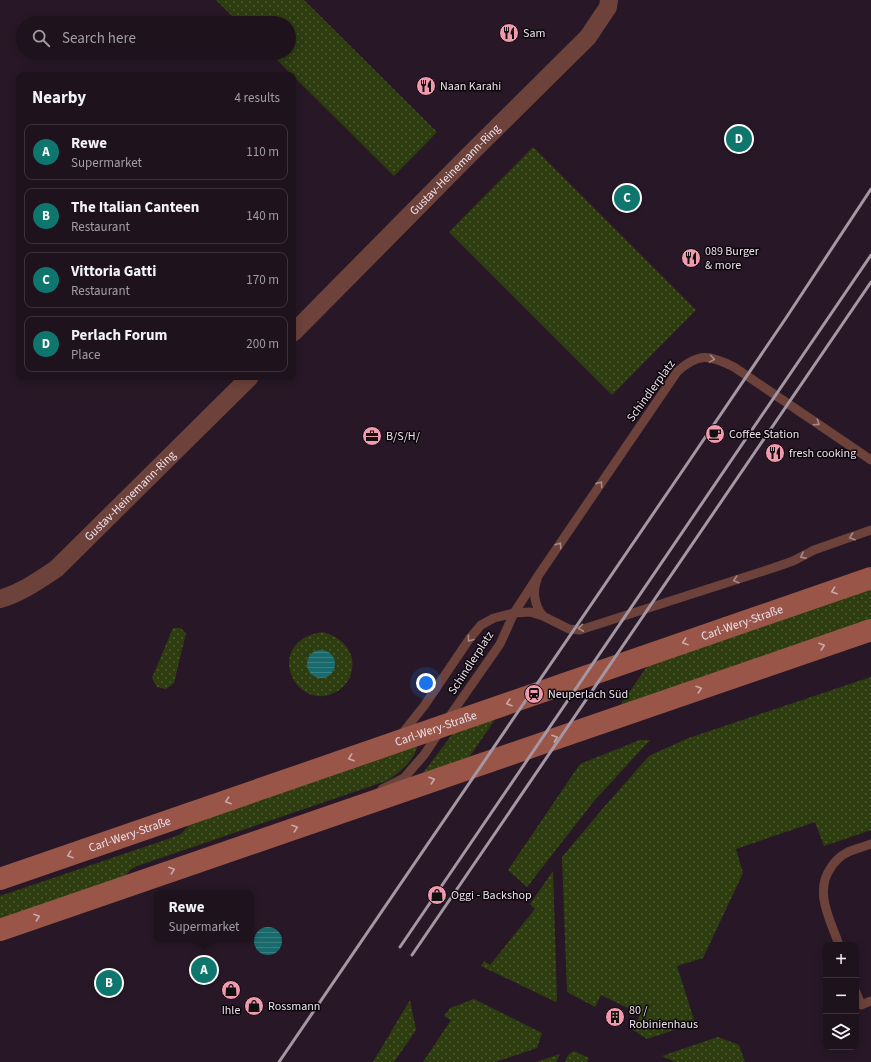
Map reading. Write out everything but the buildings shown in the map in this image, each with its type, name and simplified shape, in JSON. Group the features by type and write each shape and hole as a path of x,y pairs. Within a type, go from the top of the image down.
{"main road":[{"name":"Carl-Wery-Straße","path":"0,879 871,578"},
{"path":"0,930 871,630"}],"street":[{"name":"Gustav-Heinemann-Ring","path":"296,330 588,37 608,7 609,0"},
{"name":"Gustav-Heinemann-Ring","path":"0,599 11,596 32,585 56,569 247,380"}],"lane":[{"name":"Schindlerplatz","path":"369,802 374,793 404,778 424,754 500,644 514,613 540,573 677,372 687,363 697,358 708,358 720,360 734,367 871,460"},
{"path":"514,613 530,612 544,616 569,629 580,630 773,568 793,561 814,550 871,530"},
{"path":"540,573 536,583 535,601 538,611 544,616"},
{"name":"Schindlerplatz","path":"388,745 404,733 415,719 470,638 481,625 494,618 514,613"},
{"path":"838,942 823,899 823,886 827,874 835,861 847,853 871,844"},
{"path":"859,1000 861,1005 871,1001"}],"shaded area":[{"path":"216,0 304,0 437,132 394,176 296,79 296,72 289,72 277,60 296,60 296,16 232,16"},
{"path":"533,147 696,310 612,395 449,232"},
{"path":"871,586 871,624 617,710 650,662"},
{"path":"173,628 180,628 186,633 174,683 166,689 157,687 152,678"},
{"path":"322,632 330,634 342,642 347,648 351,654 352,669 350,677 344,686 336,692 321,696 308,693 298,685 291,674 289,661 293,649 304,638"},
{"path":"321,650 327,651 331,654 334,658 334,670 331,674 327,677 321,678 315,677 311,674 308,670 307,664 308,658 311,654 315,651"},
{"path":"871,677 871,830 824,846 815,822 736,849 743,873 703,958 677,966 695,1023 647,1039 633,1030 640,1014 601,995 595,1007 567,992 562,857 649,756 686,739"},
{"path":"496,718 464,765 423,773 454,732"},
{"path":"640,740 650,740 594,801 527,887 508,870 580,764"},
{"path":"417,746 416,751 410,761 400,771 386,781 137,866 130,870 122,880 4,920 0,918 0,896 174,837 181,834 192,822"},
{"path":"553,871 556,1002 481,966 484,961 490,965 535,909 530,904"},
{"path":"268,927 278,931 282,941 278,951 268,955 258,951 254,941 258,931"},
{"path":"474,999 542,1033 537,1048 495,1062 423,1062 451,1020 444,1016 450,1008"},
{"path":"410,1000 416,1030 394,1062 373,1062"},
{"path":"718,1037 739,1045 745,1062 675,1062 662,1056"},
{"path":"574,1051 589,1058 587,1062 565,1062 568,1055"},
{"path":"560,1054 556,1062 536,1062"}],"railway":[{"path":"279,1062 683,470 871,189"},
{"path":"400,947 871,255"},
{"path":"412,955 871,282"}],"place":[{"name":"Sam","path":"509,33"},
{"name":"Naan Karahi","path":"426,86"},
{"name":"Perlach Forum","path":"739,139"},
{"name":"Vittoria Gatti","path":"627,198"},
{"name":"089 Burger & more","path":"691,258"},
{"name":"Coffee Station","path":"715,434"},
{"name":"B/S/H/","path":"372,436"},
{"name":"fresh cooking","path":"775,453"},
{"name":"Neuperlach Süd","path":"534,694"},
{"name":"Oggi - Backshop","path":"437,895"},
{"name":"Rewe","path":"204,970"},
{"name":"The Italian Canteen","path":"109,983"},
{"name":"Ihle","path":"231,990"},
{"name":"Rossmann","path":"254,1006"},
{"name":"80 / Robinienhaus","path":"615,1017"}]}
